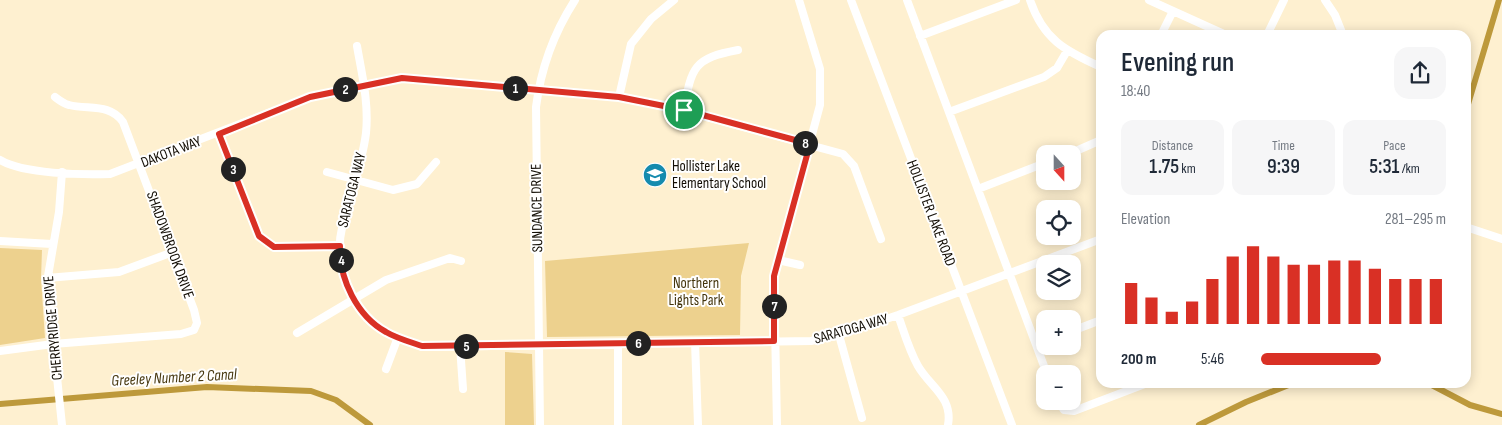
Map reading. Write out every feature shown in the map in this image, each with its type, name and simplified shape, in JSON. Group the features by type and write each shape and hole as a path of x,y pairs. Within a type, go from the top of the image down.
{"street":[{"name":"SUNDANCE DRIVE","path":"540,425 536,132 538,90 551,42 575,0"},
{"path":"619,97 631,44 651,18 674,0"},
{"path":"777,425 774,276 820,105 820,69 799,0"},
{"name":"HOLLISTER LAKE ROAD","path":"851,0 1012,425"},
{"path":"907,0 1036,344"},
{"path":"920,36 1016,0"},
{"path":"1030,0 1040,24 1049,35 1067,51 1096,65"},
{"path":"1149,0 1215,30"},
{"path":"1269,30 1284,0"},
{"path":"1325,0 1335,15 1341,30"},
{"path":"1163,30 1172,11"},
{"name":"SARATOGA WAY","path":"357,46 367,102 366,133 356,181 341,230 340,256 346,282 363,314 386,332 422,346 810,341 839,335 898,315 1096,240"},
{"path":"684,110 692,73 698,64 714,54 738,50"},
{"path":"948,112 1044,77 1057,68 1067,51"},
{"name":"DAKOTA WAY","path":"0,160 20,168 110,174 219,134 310,97 364,84 402,78 619,97 684,110 843,154 854,166 881,239"},
{"name":"SHADOWBROOK DRIVE","path":"53,344 181,334 196,327 194,310 173,252 140,164 119,116 107,109 67,105 55,97"},
{"path":"219,134 259,236 274,247 340,246"},
{"path":"1081,149 1096,142"},
{"path":"327,172 393,190 417,184 436,162"},
{"path":"978,189 1036,166"},
{"name":"CHERRYRIDGE DRIVE","path":"62,172 59,212 47,278 62,425"},
{"path":"1471,228 1502,239"},
{"path":"0,242 52,244"},
{"path":"47,278 119,272 173,252"},
{"path":"297,333 386,280 450,258 461,261"},
{"path":"778,260 800,265"},
{"path":"898,315 919,368 946,400 950,416 948,425"},
{"path":"1081,328 1096,322"},
{"path":"839,335 862,418"},
{"path":"386,369 398,337"},
{"path":"695,342 698,425"},
{"path":"618,343 618,425"},
{"path":"0,351 53,344"},
{"path":"460,346 463,389"},
{"path":"1081,408 1134,388"}],"green space":[{"name":"Northern Lights Park","path":"749,243 741,276 740,335 547,337 545,261"},
{"path":"0,248 42,250 41,279 45,338 0,345"},
{"path":"505,352 532,354 534,425 505,425"}],"waterway":[{"path":"1471,94 1499,0"},
{"name":"Greeley Number 2 Canal","path":"0,404 207,387 311,391 336,400 370,425"},
{"name":"Greeley Number 2 Canal","path":"1199,425 1246,402 1281,388"},
{"name":"Greeley Number 2 Canal","path":"1437,388 1470,405 1502,414"}],"place":[{"name":"Hollister Lake Elementary School","path":"655,175"}],"route":[{"path":"402,78 619,97 684,110 810,144 774,276 774,341 422,346 386,332 363,314 346,282 340,256 340,246 274,247 259,236 219,134 310,97 364,84 402,78"}]}
